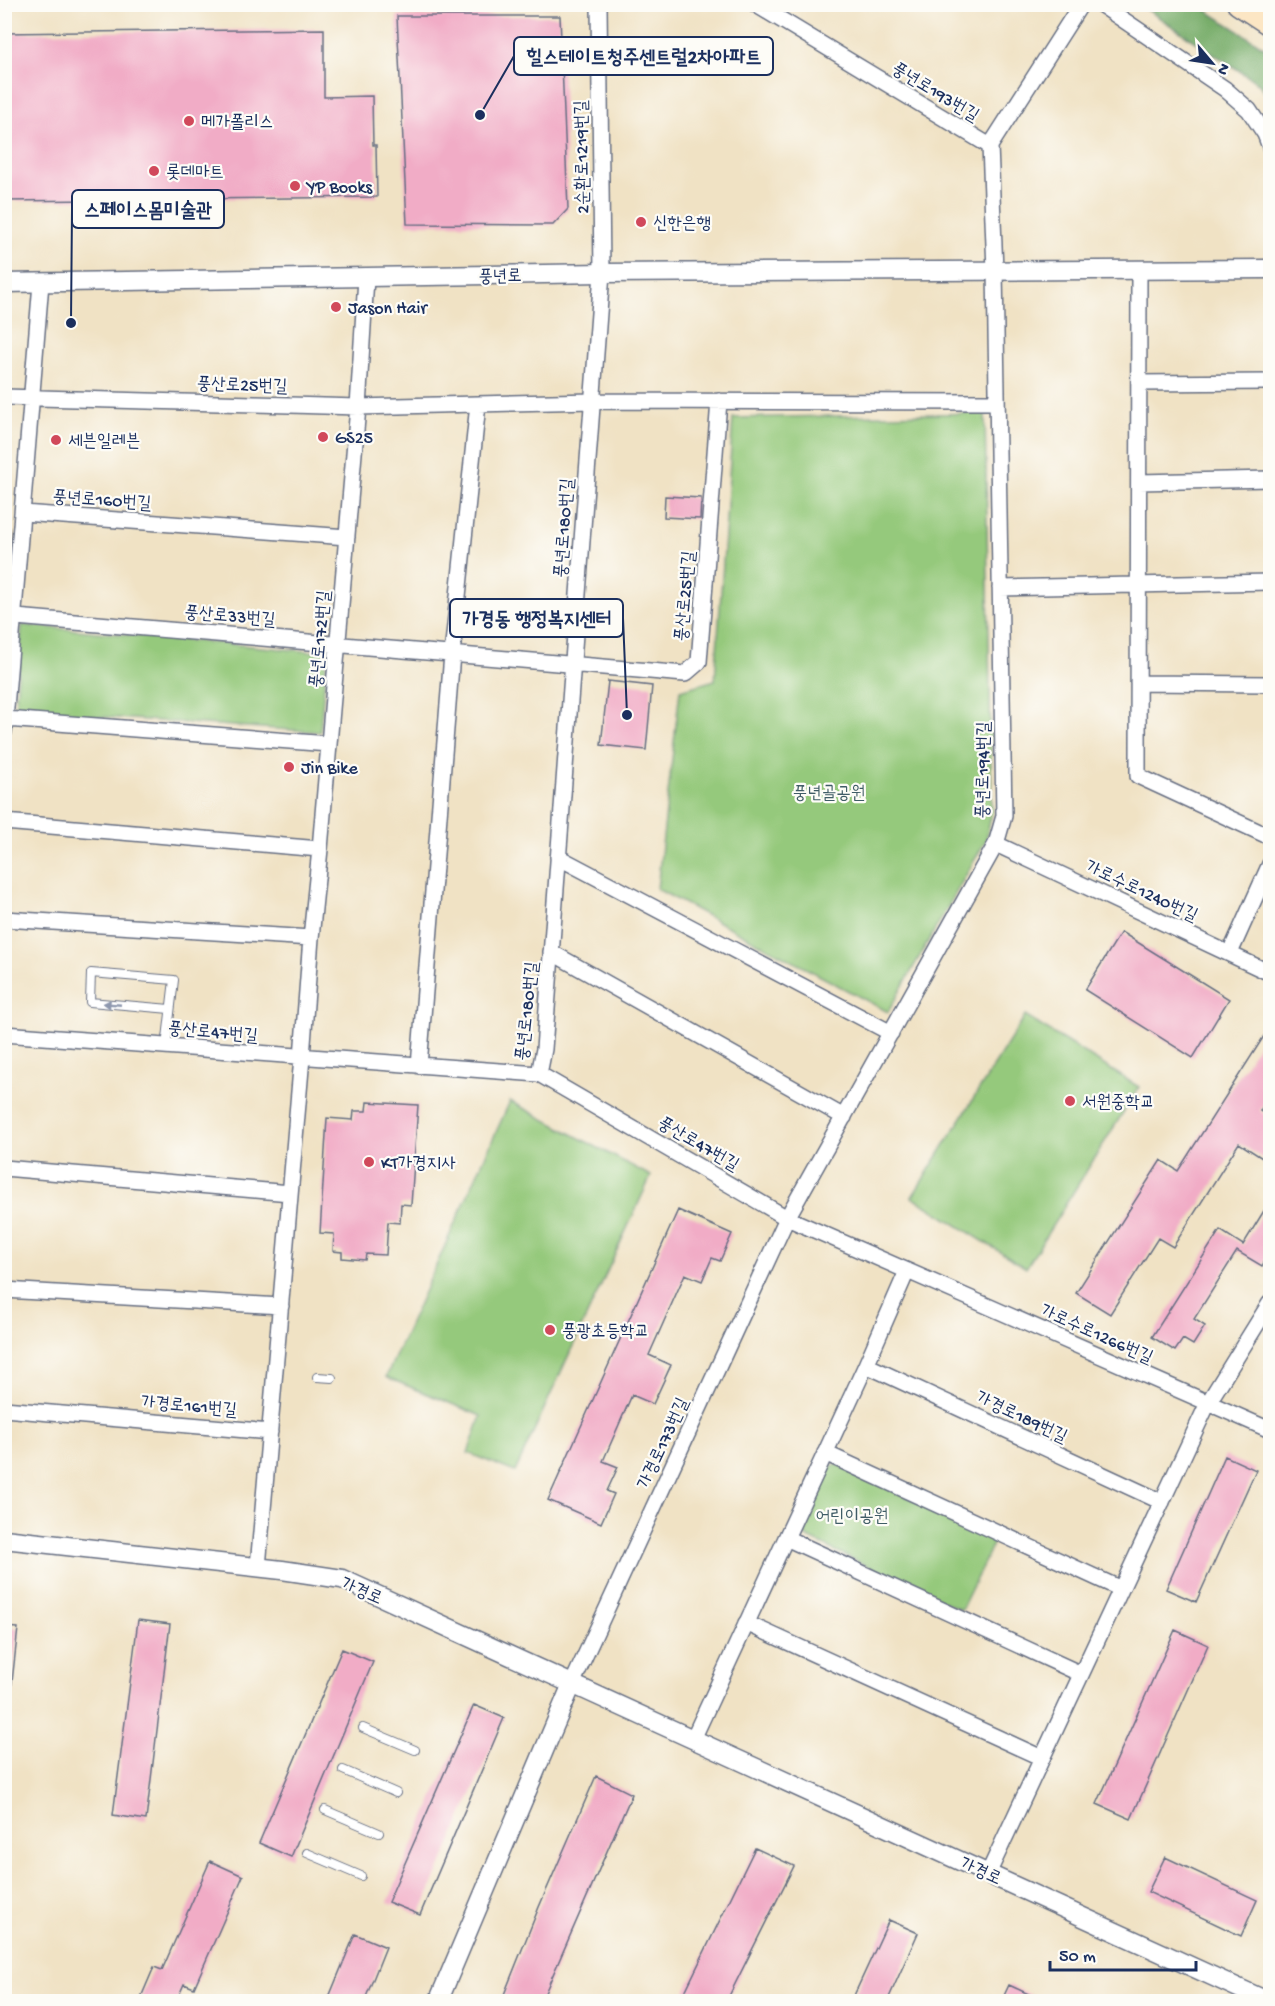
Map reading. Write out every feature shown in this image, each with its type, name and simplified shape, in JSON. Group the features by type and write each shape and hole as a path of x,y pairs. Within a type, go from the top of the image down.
{"main road":[{"path":"1238,4 1270,25"}],"street":[{"name":"2순환로1219번길","path":"599,4 602,273"},
{"name":"풍년로193번길","path":"755,4 990,146"},
{"path":"995,270 990,146 1081,4"},
{"path":"1100,4 1226,89 1249,110 1266,134 1270,147"},
{"name":"풍년로","path":"4,283 602,273 1270,269"},
{"name":"풍년로194번길","path":"787,1218 996,844 1004,816 995,270"},
{"path":"1139,270 1138,776 1270,837"},
{"name":"풍년로180번길","path":"538,1074 544,1049 602,273"},
{"name":"풍년로172번길","path":"302,1057 358,407 366,278"},
{"path":"41,282 30,397 23,513 10,616 5,726 160,731 329,744"},
{"path":"1139,383 1270,382"},
{"name":"풍산로25번길","path":"4,397 358,407 592,401 998,402"},
{"name":"풍산로25번길","path":"572,665 685,674 699,662 719,401"},
{"path":"419,1066 452,654 478,404"},
{"path":"1139,482 1270,479"},
{"name":"풍년로160번길","path":"23,513 347,537"},
{"path":"1000,588 1270,582"},
{"name":"풍산로33번길","path":"10,616 572,665"},
{"path":"1138,683 1270,684"},
{"path":"4,822 320,849"},
{"name":"가로수로1240번길","path":"996,844 1270,973"},
{"path":"558,857 891,1033"},
{"path":"1230,953 1270,864"},
{"path":"4,919 311,938"},
{"name":"풍년로180번길","path":"551,952 844,1117"},
{"name":"풍산로47번길","path":"4,1034 538,1074 787,1218"},
{"path":"258,1567 302,1057"},
{"path":"4,1168 290,1193"},
{"name":"가로수로1266번길","path":"787,1218 1270,1430"},
{"name":"가경로173번길","path":"572,1684 787,1218"},
{"path":"693,1739 866,1365 907,1271"},
{"path":"4,1290 281,1306"},
{"path":"988,1874 1208,1403 1270,1303"},
{"name":"가경로189번길","path":"866,1365 1162,1502"},
{"name":"가경로161번길","path":"4,1409 270,1432"},
{"path":"825,1453 1121,1589"},
{"path":"786,1538 1081,1674"},
{"name":"가경로","path":"4,1539 258,1567 342,1579 1269,2001"},
{"path":"746,1623 1042,1758"},
{"path":"438,2001 572,1684"}],"lane":[{"path":"166,1047 174,980 91,973 90,1002 170,1009"},
{"path":"317,1377 332,1378"},
{"path":"363,1728 415,1750"},
{"path":"344,1770 396,1793"},
{"path":"325,1810 379,1833"},
{"path":"307,1853 361,1876"}],"green space":[{"path":"1140,5 1198,5 1264,47 1270,55 1270,99 1258,83"},
{"name":"풍년골공원","path":"985,413 992,812 986,840 888,1012 657,889 680,690 715,680 733,418"},
{"path":"22,625 327,653 320,732 15,711"},
{"path":"1025,1016 1139,1087 1026,1268 912,1197"},
{"path":"510,1101 651,1176 515,1472 468,1453 481,1416 386,1377"},
{"name":"어린이공원","path":"837,1464 996,1538 961,1610 806,1537 801,1526 826,1468"}],"building":[{"path":"380,4 557,4 558,7 380,7"},
{"path":"397,16 560,16 568,209 553,225 407,224"},
{"name":"메가폴리스","path":"324,29 324,97 372,96 377,197 4,201 4,33"},
{"path":"665,496 701,498 700,519 664,517"},
{"path":"608,681 652,686 646,750 601,745"},
{"path":"1121,932 1229,999 1193,1058 1085,990"},
{"path":"1264,1036 1270,1040 1270,1094 1260,1111 1270,1118 1270,1163 1239,1143 1173,1247 1158,1238 1110,1314 1076,1293 1161,1160 1178,1171"},
{"name":"KT가경지사","path":"367,1102 418,1105 411,1205 401,1204 400,1223 388,1222 386,1255 366,1254 365,1260 342,1258 342,1252 333,1251 334,1234 320,1233 327,1118 353,1120 354,1111 366,1111"},
{"path":"1270,1201 1270,1253 1262,1266 1237,1251 1194,1319 1205,1326 1193,1345 1183,1339 1175,1351 1152,1337 1220,1230 1243,1245"},
{"path":"678,1210 732,1234 720,1261 712,1258 702,1281 685,1274 649,1355 671,1365 653,1404 632,1395 603,1461 618,1467 607,1491 614,1494 601,1523 548,1500"},
{"path":"1225,1456 1256,1470 1196,1602 1166,1589"},
{"path":"138,1620 170,1624 146,1820 113,1815"},
{"path":"4,1627 18,1628 6,1736 4,1736"},
{"path":"1175,1630 1208,1645 1131,1819 1097,1804"},
{"path":"342,1649 373,1662 291,1857 259,1843"},
{"path":"474,1705 504,1718 420,1915 388,1902"},
{"path":"596,1776 632,1794 541,2002 501,2002 539,1907"},
{"path":"755,1848 794,1866 726,2002 680,2002"},
{"path":"1165,1857 1257,1900 1241,1936 1148,1892"},
{"path":"210,1861 243,1876 194,1988 184,1984 176,2002 139,2002 154,1967 162,1970"},
{"path":"889,1920 918,1933 887,2002 851,2002"},
{"path":"355,1934 386,1947 364,2002 327,2002"},
{"path":"1009,1985 1037,1998 1036,2002 1001,2002"}],"place":[{"name":"힐스테이트청주센트럴2차아파트","path":"480,115"},
{"name":"메가폴리스","path":"189,121"},
{"name":"롯데마트","path":"154,171"},
{"name":"YP Books","path":"295,186"},
{"name":"신한은행","path":"641,222"},
{"name":"Jason Hair","path":"336,307"},
{"name":"스페이스몸미술관","path":"71,323"},
{"name":"GS25","path":"323,437"},
{"name":"세븐일레븐","path":"56,440"},
{"name":"가경동 행정복지센터","path":"627,715"},
{"name":"Jin Bike","path":"289,767"},
{"name":"서원중학교","path":"1070,1101"},
{"name":"KT가경지사","path":"369,1162"},
{"name":"풍광초등학교","path":"550,1330"}]}
